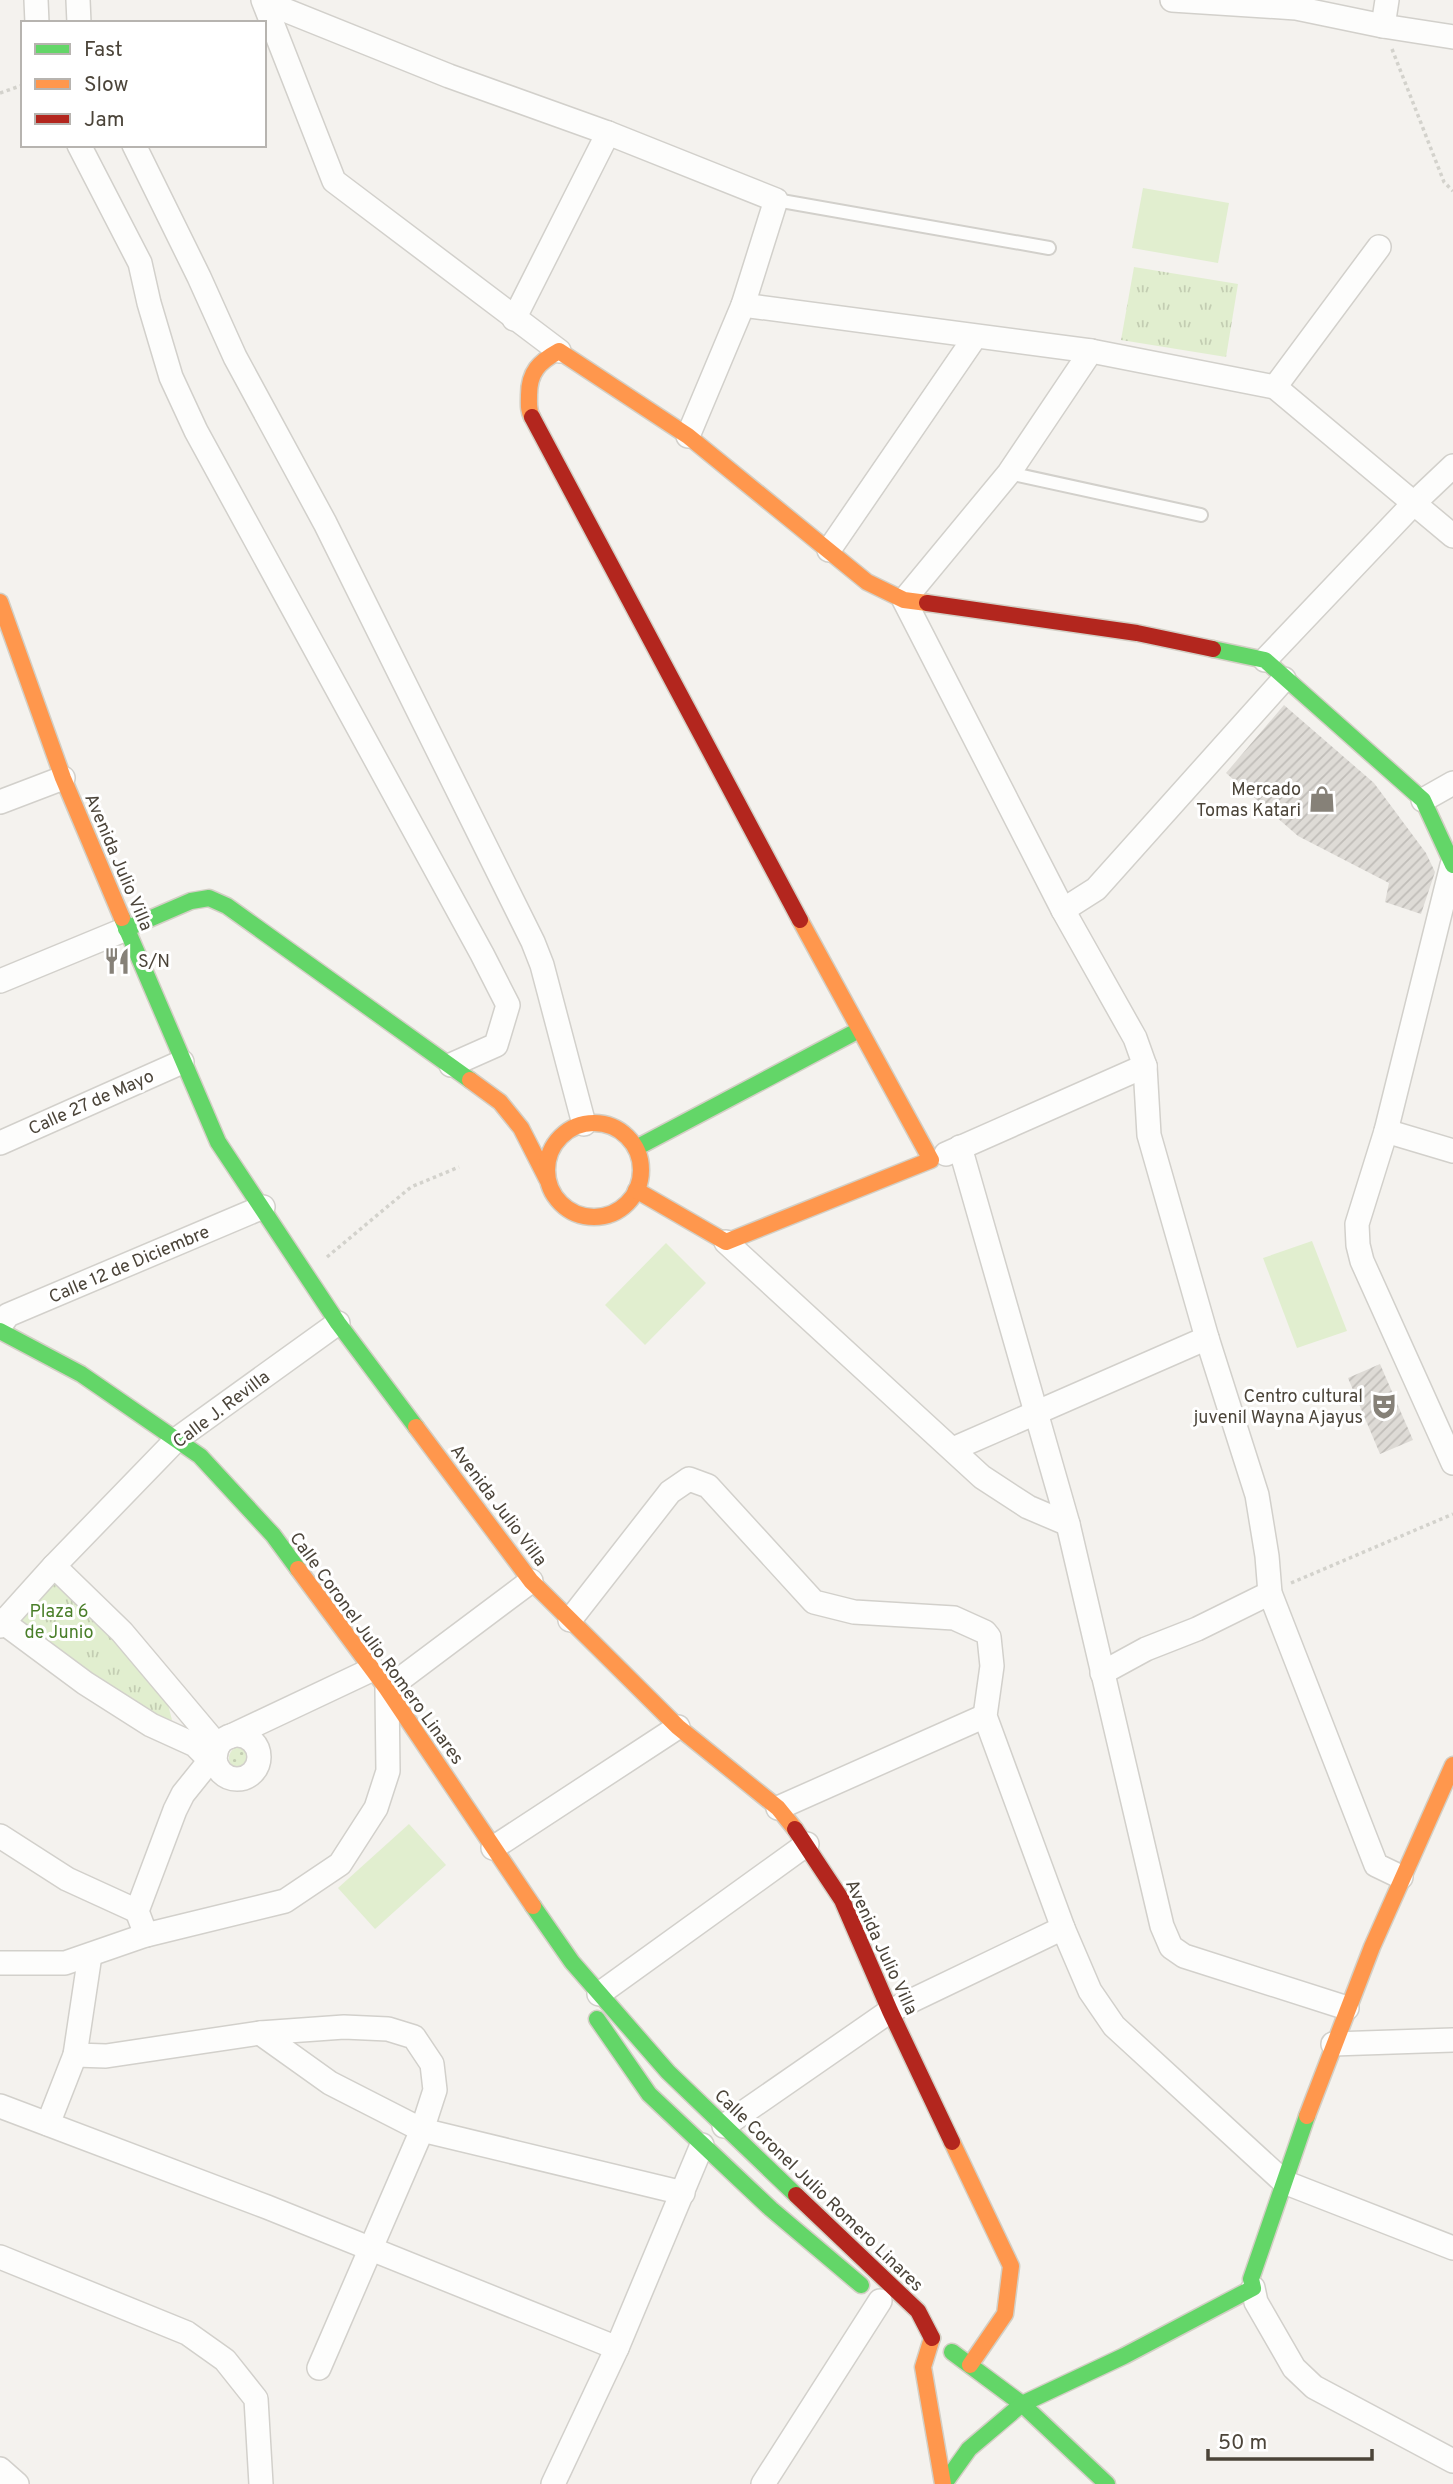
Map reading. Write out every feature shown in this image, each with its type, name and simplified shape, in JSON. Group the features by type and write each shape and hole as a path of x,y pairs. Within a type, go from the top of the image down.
{"street":[{"path":"36,0 37,21"},
{"path":"78,0 79,21"},
{"path":"1172,0 1296,8 1453,37"},
{"path":"1383,26 1387,0"},
{"path":"264,1 449,76 608,133 776,200 743,305 688,436"},
{"path":"264,1 334,181 514,319 688,436 867,582 904,600 1136,633 1265,660 1423,800 1452,865 1386,1132 1357,1224 1357,1245 1453,1463"},
{"path":"514,319 608,133"},
{"path":"80,147 140,263 171,377 196,431 508,1005 496,1045 451,1065"},
{"path":"135,147 235,357 325,523 533,942 542,965 576,1126"},
{"path":"1275,387 1379,247"},
{"path":"743,305 1091,351 1275,387 1453,536"},
{"path":"829,550 975,337"},
{"path":"559,351 539,361 529,381 529,411 931,1160"},
{"path":"904,600 1009,473 1091,351"},
{"path":"1265,660 1415,502 1453,466"},
{"path":"904,600 1063,911 1135,1038 1145,1066 1149,1135 1207,1338 1256,1495 1267,1556 1270,1592 1376,1865 1401,1878"},
{"name":"Avenida Julio Villa","path":"0,602 5,633 63,778 218,1142 338,1323 531,1581 678,1727 778,1808 807,1844 842,1900 890,2011 1011,2266 1005,2314 970,2365"},
{"path":"1063,911 1096,889 1284,679"},
{"path":"0,802 63,778"},
{"path":"1423,800 1453,783"},
{"path":"0,981 191,901 209,898 227,906 500,1102 521,1128 557,1201 570,1212 585,1217 602,1217 617,1211 628,1202 641,1176 636,1148 627,1136 616,1128 601,1123 576,1126 548,1121"},
{"path":"636,1148 859,1030"},
{"name":"Calle 27 de Mayo","path":"0,1143 182,1062"},
{"path":"726,1242 931,1160 1145,1066"},
{"path":"500,1102 525,1112"},
{"path":"547,1179 549,1155 557,1140 576,1126"},
{"path":"1386,1132 1453,1151"},
{"path":"960,1147 1068,1524 1162,1926 1171,1947 1184,1956 1347,2008"},
{"path":"636,1190 726,1242 982,1477 1028,1507 1068,1524"},
{"name":"Calle 12 de Diciembre","path":"0,1329 8,1315 263,1207"},
{"name":"Calle J. Revilla","path":"1,1623 177,1439 338,1323"},
{"name":"Calle Coronel Julio Romero Linares","path":"0,1329 81,1374 200,1456 273,1535 373,1669 572,1962 668,2072 918,2311 932,2338"},
{"path":"953,1450 1207,1338"},
{"path":"570,1620 670,1492 689,1479 708,1486 814,1602 854,1612 954,1618 985,1632 989,1637 992,1666 985,1716 1062,1928 1090,1992 1114,2026 1284,2182 1453,2248"},
{"path":"54,1566 122,1632 218,1753 227,1777 241,1779 253,1772 257,1765 266,1719"},
{"path":"0,1963 65,1963 146,1935 285,1901 340,1864 376,1808 388,1770 387,1689 531,1581"},
{"path":"1102,1673 1146,1648 1196,1629 1270,1592"},
{"path":"1,1623 85,1683 151,1725 218,1753"},
{"path":"146,1935 137,1910 183,1794 218,1753 266,1719 373,1669"},
{"path":"778,1808 985,1716"},
{"path":"493,1848 678,1727"},
{"path":"218,1753 243,1737 250,1740 258,1751"},
{"path":"1453,1765 1401,1878 1347,2008 1251,2279 1256,2302 1294,2368 1314,2387 1453,2461"},
{"path":"0,1836 67,1879 137,1910"},
{"path":"599,1994 807,1844"},
{"path":"724,2126 890,2011 1062,1928"},
{"path":"48,2123 75,2055 90,1955"},
{"name":"Calle Coronel Julio Romero Linares","path":"572,1962 594,2014 649,2094 771,2209 893,2312 932,2338"},
{"path":"75,2055 106,2056 260,2033 344,2027 388,2029 414,2037 432,2064 435,2090 422,2130 372,2250 319,2368"},
{"path":"260,2033 330,2083 422,2130 683,2193"},
{"path":"1334,2044 1453,2040"},
{"path":"0,2106 617,2348"},
{"path":"553,2484 617,2348 702,2144"},
{"path":"0,2257 187,2333 225,2360 256,2399 261,2484"},
{"path":"944,2484 969,2449 1022,2404 1124,2356 1253,2288"},
{"path":"763,2484 893,2312"},
{"path":"944,2484 923,2367 932,2338 1022,2404 1107,2484"},
{"path":"0,2469 18,2484"}],"lane":[{"path":"776,200 1049,248"},
{"path":"1009,473 1201,516"}],"path":[{"path":"1383,26 1444,182 1453,191"},
{"path":"0,93 21,86"},
{"path":"306,1274 411,1187 459,1167"},
{"path":"1270,1592 1453,1514"}],"green space":[{"path":"1143,188 1229,203 1218,263 1132,248"},
{"path":"1134,267 1238,284 1226,357 1121,340"},
{"path":"1312,1241 1347,1331 1297,1348 1263,1258"},
{"path":"666,1243 706,1283 645,1345 605,1305"},
{"name":"Plaza 6 de Junio","path":"53,1583 113,1638 166,1697 172,1720 151,1716 85,1672 17,1619"},
{"path":"236,1747 244,1747 251,1754 251,1762 244,1769 236,1769 229,1762 229,1754"},
{"path":"409,1824 446,1865 375,1929 338,1888"}],"building":[{"name":"Mercado Tomas Katari","path":"1284,705 1374,783 1426,853 1435,872 1421,914 1385,902 1389,883 1298,836 1226,773"},
{"path":"1380,1364 1413,1440 1380,1454 1348,1378"}],"traffic: fast":[{"path":"1213,649 1265,660 1423,800 1453,865"},
{"path":"126,929 191,901 209,898 227,906 470,1080"},
{"path":"122,918 218,1142 338,1323 416,1427"},
{"path":"636,1148 859,1030"},
{"path":"0,1331 81,1374 200,1456 273,1535 298,1569"},
{"path":"533,1906 572,1962 668,2072 796,2195"},
{"path":"597,2019 649,2094 771,2209 861,2285"},
{"path":"944,2484 969,2449 1022,2404 1124,2356 1253,2288 1251,2279 1307,2116"},
{"path":"952,2352 1022,2404 1107,2484"}],"traffic: slow":[{"path":"532,417 529,409 529,387 533,374 546,359 559,351 688,436 867,582 904,600 927,603"},
{"path":"0,602 63,778 122,918"},
{"path":"636,1190 726,1242 931,1160 800,920"},
{"path":"470,1080 500,1102 521,1128 547,1179"},
{"path":"594,1123 612,1126 627,1137 638,1152 641,1170 638,1188 627,1203 612,1214 594,1217 576,1214 561,1203 550,1188 547,1170 550,1152 561,1137 576,1126 594,1123"},
{"path":"416,1427 531,1581 678,1727 778,1808 795,1829"},
{"path":"298,1569 387,1689 533,1906"},
{"path":"1307,2116 1372,1947 1453,1765"},
{"path":"952,2142 1011,2266 1005,2314 970,2365"},
{"path":"932,2338 923,2367 943,2484"}],"traffic: jam":[{"path":"532,417 800,920"},
{"path":"927,603 1137,633 1213,649"},
{"path":"795,1829 842,1900 890,2011 952,2142"},
{"path":"796,2195 918,2311 932,2338"}],"place":[{"name":"Mercado Tomas Katari","path":"1322,799"},
{"name":"S/N","path":"117,961"},
{"name":"Centro cultural juvenil Wayna Ajayus","path":"1384,1406"}]}
